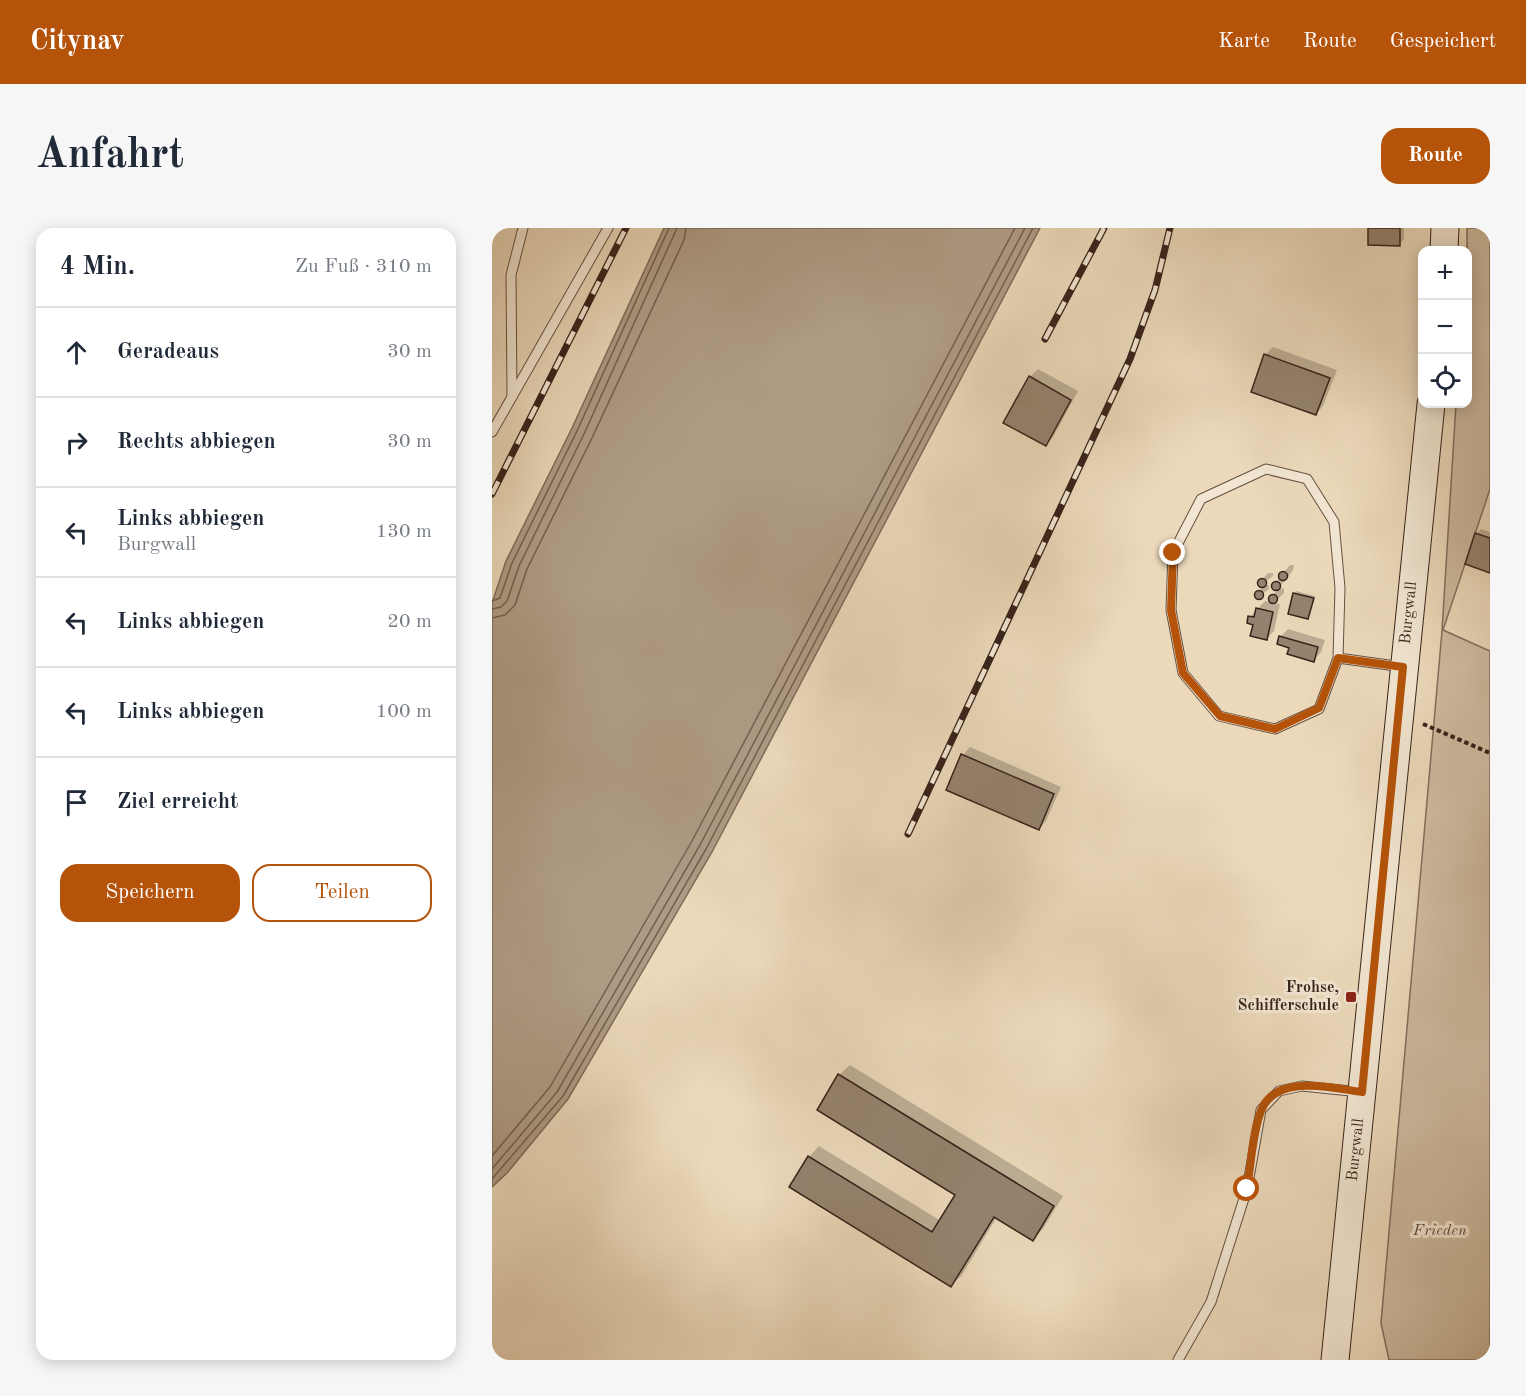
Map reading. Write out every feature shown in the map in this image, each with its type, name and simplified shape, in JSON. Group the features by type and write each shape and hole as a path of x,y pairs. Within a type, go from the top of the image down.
{"street":[{"path":"1444,246 1445,228"},
{"name":"Burgwall","path":"1335,1360 1431,408"}],"lane":[{"path":"512,399 512,275 523,228"},
{"path":"492,432 608,228"},
{"path":"1266,469 1307,478 1334,522 1341,599 1338,658 1319,708 1275,729 1220,716 1183,673 1171,610 1173,553 1201,499 1266,469"},
{"path":"1338,658 1403,667"},
{"path":"1178,1360 1211,1302 1247,1189 1261,1110 1279,1091 1302,1086 1362,1092"}],"path":[{"path":"1398,720 1422,724 1490,753"}],"green space":[{"name":"Frieden","path":"1467,228 1490,228 1490,489 1443,630 1490,651 1490,1360 1389,1360 1381,1323 1442,631 1456,408 1472,408 1472,246 1467,246"}],"water":[{"path":"664,228 1040,228 712,852 568,1099 507,1173 492,1187 492,603 506,561 572,428"}],"building":[{"path":"1368,228 1400,228 1400,246 1368,245"},
{"path":"1264,354 1330,378 1316,415 1251,392"},
{"path":"1029,376 1071,400 1046,446 1003,423"},
{"path":"1475,533 1490,538 1490,573 1465,564"},
{"path":"1283,572 1287,576 1283,580 1279,576"},
{"path":"1262,579 1266,583 1262,587 1258,583"},
{"path":"1276,582 1280,586 1276,590 1272,586"},
{"path":"1259,591 1263,595 1259,599 1255,595"},
{"path":"1293,593 1314,598 1308,619 1288,614"},
{"path":"1273,594 1278,599 1273,604 1268,599"},
{"path":"1256,608 1273,612 1267,640 1250,636 1253,625 1247,623 1248,616 1254,617"},
{"path":"1279,636 1318,647 1314,662 1287,654 1289,648 1277,644"},
{"path":"961,754 1054,794 1039,830 946,790"},
{"path":"838,1074 1054,1206 1033,1241 994,1217 951,1287 789,1187 808,1156 932,1232 955,1195 817,1110"}],"railway":[{"path":"492,494 626,228"},
{"path":"1045,339 1104,228"},
{"path":"908,834 1130,359 1155,290 1170,228"}],"place":[{"name":"Frohse, Schifferschule","path":"1351,997"}],"route":[{"path":"1173,553 1171,610 1183,673 1220,716 1275,729 1319,708 1338,658 1403,667 1362,1092 1302,1086 1279,1091 1261,1110 1247,1189"}]}
